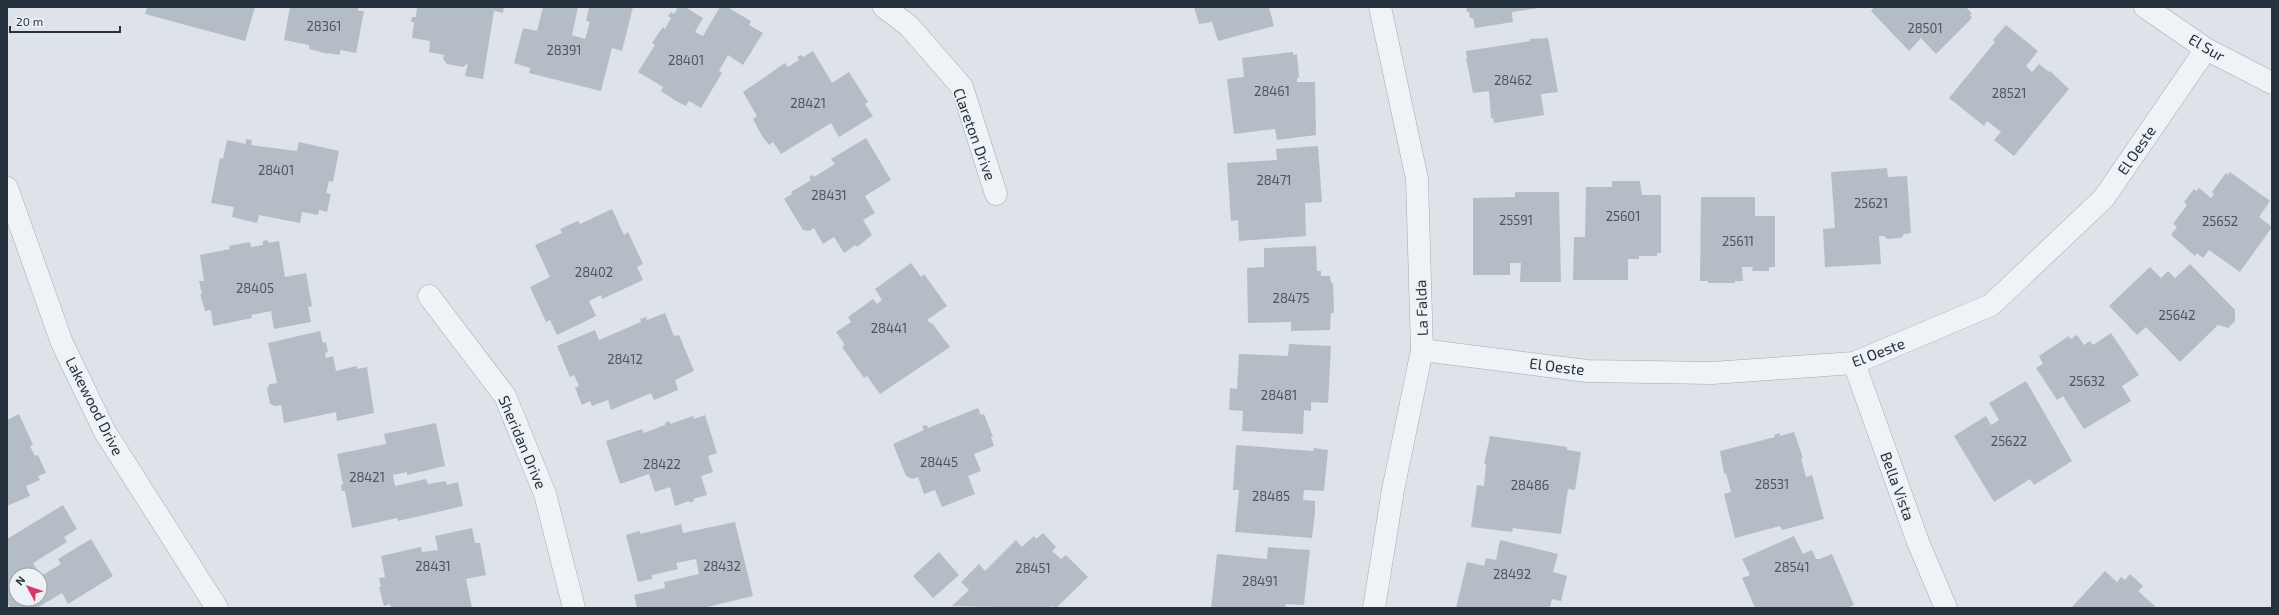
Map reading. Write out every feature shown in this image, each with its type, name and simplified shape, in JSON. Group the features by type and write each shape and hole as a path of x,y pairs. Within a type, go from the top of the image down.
{"street":[{"name":"Clareton Drive","path":"884,7 910,26 962,87 996,194"},
{"name":"La Falda","path":"1374,608 1393,490 1422,350 1417,179 1380,7"},
{"name":"El Sur","path":"2145,7 2206,49 2272,83"},
{"name":"El Oeste","path":"1422,350 1587,370 1712,373 1854,363 1991,305 2104,198 2206,49"},
{"name":"Lakewood Drive","path":"7,188 62,343 105,432 217,608"},
{"name":"Sheridan Drive","path":"429,296 505,396 545,494 574,608"},
{"name":"Bella Vista","path":"1854,363 1918,542 1946,608"}],"building":[{"path":"147,7 255,7 245,41 145,14"},
{"path":"290,7 359,7 358,11 364,11 356,53 340,50 340,55 327,53 328,54 309,49 309,45 284,40"},
{"path":"417,7 504,7 503,13 494,11 483,79 465,76 468,63 463,67 447,64 443,59 444,55 429,52 430,41 412,38 414,22 411,22 412,17 416,17"},
{"path":"543,7 578,7 572,35 585,39 590,22 586,21 589,7 633,7 622,51 612,48 601,91 529,73 530,68 514,63 523,28 537,31"},
{"path":"678,7 685,7 703,18 695,32 703,36 720,7 727,7 751,21 749,25 763,33 743,65 728,55 719,71 722,73 701,108 689,101 686,106 676,101 661,91 663,87 638,72 655,45 652,43 663,27 665,29 671,18 668,16 671,12 674,14"},
{"path":"1194,7 1269,7 1274,26 1218,41 1212,22 1199,24"},
{"path":"1466,7 1539,8 1512,12 1513,22 1475,28 1473,18 1470,18"},
{"path":"1874,7 1966,7 1972,14 1970,15 1972,18 1936,54 1921,38 1909,51 1871,11"},
{"path":"2006,25 2038,51 2026,66 2032,72 2039,64 2049,72 2050,71 2069,89 2014,156 1994,140 2001,132 1987,121 1984,126 1949,98 1995,42 1993,40"},
{"path":"1548,38 1558,92 1541,94 1544,115 1494,123 1493,118 1491,118 1489,91 1473,93 1466,51 1530,41 1530,39"},
{"path":"813,51 832,83 849,72 868,102 865,104 873,116 839,137 831,123 781,154 773,142 769,145 762,136 753,119 757,116 743,92 785,63 788,67 799,60 797,57 801,55 803,57"},
{"path":"1293,52 1293,55 1297,54 1299,78 1297,78 1297,82 1315,82 1316,135 1277,140 1275,129 1234,134 1227,79 1244,77 1242,58"},
{"path":"866,138 891,180 865,196 875,213 863,220 872,235 857,247 855,245 844,253 834,237 823,244 814,228 809,231 803,230 784,199 792,194 791,192 811,180 809,177 813,175 814,177 835,164 831,159"},
{"path":"246,139 252,140 251,145 297,151 299,142 339,151 333,182 329,181 326,193 331,194 327,212 319,210 318,215 302,212 300,223 259,215 257,223 232,217 234,207 211,203 220,158 223,159 227,140 246,144"},
{"path":"1318,146 1322,202 1305,203 1306,236 1239,241 1238,220 1231,221 1227,163 1277,160 1276,149"},
{"path":"1887,168 1888,177 1907,176 1911,233 1904,234 1901,238 1887,239 1884,236 1879,236 1881,264 1825,267 1823,229 1835,228 1831,172"},
{"path":"2230,172 2270,201 2259,217 2272,227 2240,272 2209,250 2203,258 2197,253 2195,256 2171,235 2177,227 2173,224 2187,205 2184,202 2194,189 2196,191 2199,188 2211,198 2214,194 2212,192 2226,173 2228,175"},
{"path":"1612,181 1640,181 1642,195 1661,195 1661,253 1657,253 1657,256 1639,256 1639,259 1628,259 1628,280 1573,280 1574,237 1585,237 1586,187 1612,187"},
{"path":"1515,192 1559,192 1561,282 1520,282 1521,263 1510,263 1510,275 1473,275 1473,198 1515,197"},
{"path":"1701,197 1755,197 1755,216 1775,216 1775,267 1769,267 1769,271 1752,271 1753,267 1742,267 1743,281 1735,281 1735,283 1708,283 1708,281 1700,281"},
{"path":"612,209 624,235 628,232 643,264 637,267 643,280 602,299 601,295 589,301 596,316 557,335 550,320 546,322 530,287 550,277 535,245 562,233 560,229 578,221 580,224"},
{"path":"268,240 268,243 279,241 285,277 306,273 312,306 308,307 311,322 274,329 271,311 251,315 252,318 213,326 211,310 205,311 200,294 202,294 199,281 204,281 200,255 230,249 229,246 250,242 251,247 263,245 263,241"},
{"path":"1316,246 1317,271 1321,271 1321,276 1330,276 1331,283 1333,283 1334,313 1331,313 1330,330 1291,331 1291,322 1248,323 1247,268 1264,267 1264,248"},
{"path":"911,263 921,277 924,274 947,306 927,320 931,324 932,323 950,347 880,394 867,376 864,378 842,347 845,345 836,332 851,322 848,317 873,299 877,304 882,300 875,289"},
{"path":"2190,264 2235,310 2235,321 2228,328 2218,325 2180,362 2146,327 2137,335 2109,306 2150,267 2161,278 2168,271 2175,278"},
{"path":"665,313 674,336 679,335 694,371 675,380 678,390 654,400 651,393 611,410 608,400 592,406 590,401 582,405 575,388 579,386 574,375 570,377 557,346 595,330 599,340 641,322 640,319 646,317 647,320"},
{"path":"320,331 323,343 326,342 328,352 325,353 326,358 333,356 336,371 357,366 357,369 367,367 374,413 337,421 336,412 284,423 281,405 275,406 270,404 267,389 270,384 277,383 268,343"},
{"path":"2111,333 2139,375 2122,386 2131,401 2084,429 2063,396 2057,400 2036,368 2043,364 2039,356 2069,336 2070,339 2077,335 2084,345 2090,341 2093,345"},
{"path":"1289,344 1331,346 1328,403 1311,402 1311,411 1304,410 1303,434 1242,431 1243,411 1229,410 1230,388 1237,389 1239,354 1288,356"},
{"path":"2026,381 2072,461 2034,485 2030,479 1994,502 1954,436 1986,416 1991,425 1999,420 1989,403"},
{"path":"978,408 981,415 984,414 993,437 991,437 994,446 974,454 981,471 968,476 975,494 942,507 935,490 924,494 918,477 912,479 906,476 893,444 924,430 922,426 927,425 928,428"},
{"path":"19,414 33,445 30,446 35,456 38,455 46,473 38,476 40,480 26,486 30,496 7,506 7,420"},
{"path":"705,415 717,453 708,456 713,472 701,476 707,495 693,499 694,501 690,503 689,501 675,506 670,487 655,492 649,474 620,484 606,441 642,429 644,433 665,425 665,423 669,421 670,424 693,416 694,419"},
{"path":"436,423 445,466 407,475 407,472 393,475 395,486 426,479 428,484 446,481 447,485 458,482 463,506 398,521 397,518 352,528 345,491 342,491 341,485 343,484 337,454 386,444 384,434"},
{"path":"1794,432 1803,458 1801,458 1806,477 1812,475 1824,519 1782,530 1780,526 1735,538 1724,494 1731,492 1726,473 1724,474 1720,451 1775,437 1774,435 1780,433 1780,436"},
{"path":"1490,436 1567,447 1567,450 1581,452 1575,490 1568,489 1561,534 1513,528 1512,532 1471,527 1477,485 1484,486 1486,464 1484,464"},
{"path":"1236,445 1313,451 1314,448 1328,450 1324,491 1304,490 1303,500 1315,501 1312,538 1235,532 1239,490 1233,490"},
{"path":"63,505 77,529 64,537 67,542 33,563 35,567 8,567 8,604 7,539"},
{"path":"735,522 753,596 703,608 637,608 634,595 665,588 664,582 699,574 696,559 676,563 678,569 652,575 652,579 638,582 626,535 640,531 640,534 681,524 683,533"},
{"path":"472,528 475,543 480,543 486,575 466,579 472,608 391,608 390,604 384,606 379,587 381,587 379,578 385,577 381,556 421,547 422,552 438,550 435,536"},
{"path":"1043,533 1056,547 1052,551 1061,559 1066,555 1088,577 1056,608 1051,606 1048,608 952,606 969,590 961,582 979,564 985,571 1016,540 1022,547 1034,536 1036,539"},
{"path":"1794,536 1803,554 1812,550 1816,559 1820,559 1832,554 1854,605 1847,608 1755,608 1742,578 1750,575 1742,559"},
{"path":"91,539 113,576 68,604 62,593 48,601 48,572 61,564 58,559"},
{"path":"1500,540 1558,554 1553,572 1567,576 1561,601 1552,599 1550,608 1456,608 1467,562 1484,566 1486,558 1496,560"},
{"path":"1268,547 1310,550 1304,605 1286,604 1285,608 1211,608 1217,554 1267,559"},
{"path":"939,552 959,575 933,598 913,576"},
{"path":"2105,571 2117,582 2121,577 2125,580 2130,574 2143,586 2138,591 2157,608 2072,607"},
{"path":"10,607 39,607 37,608"}]}
